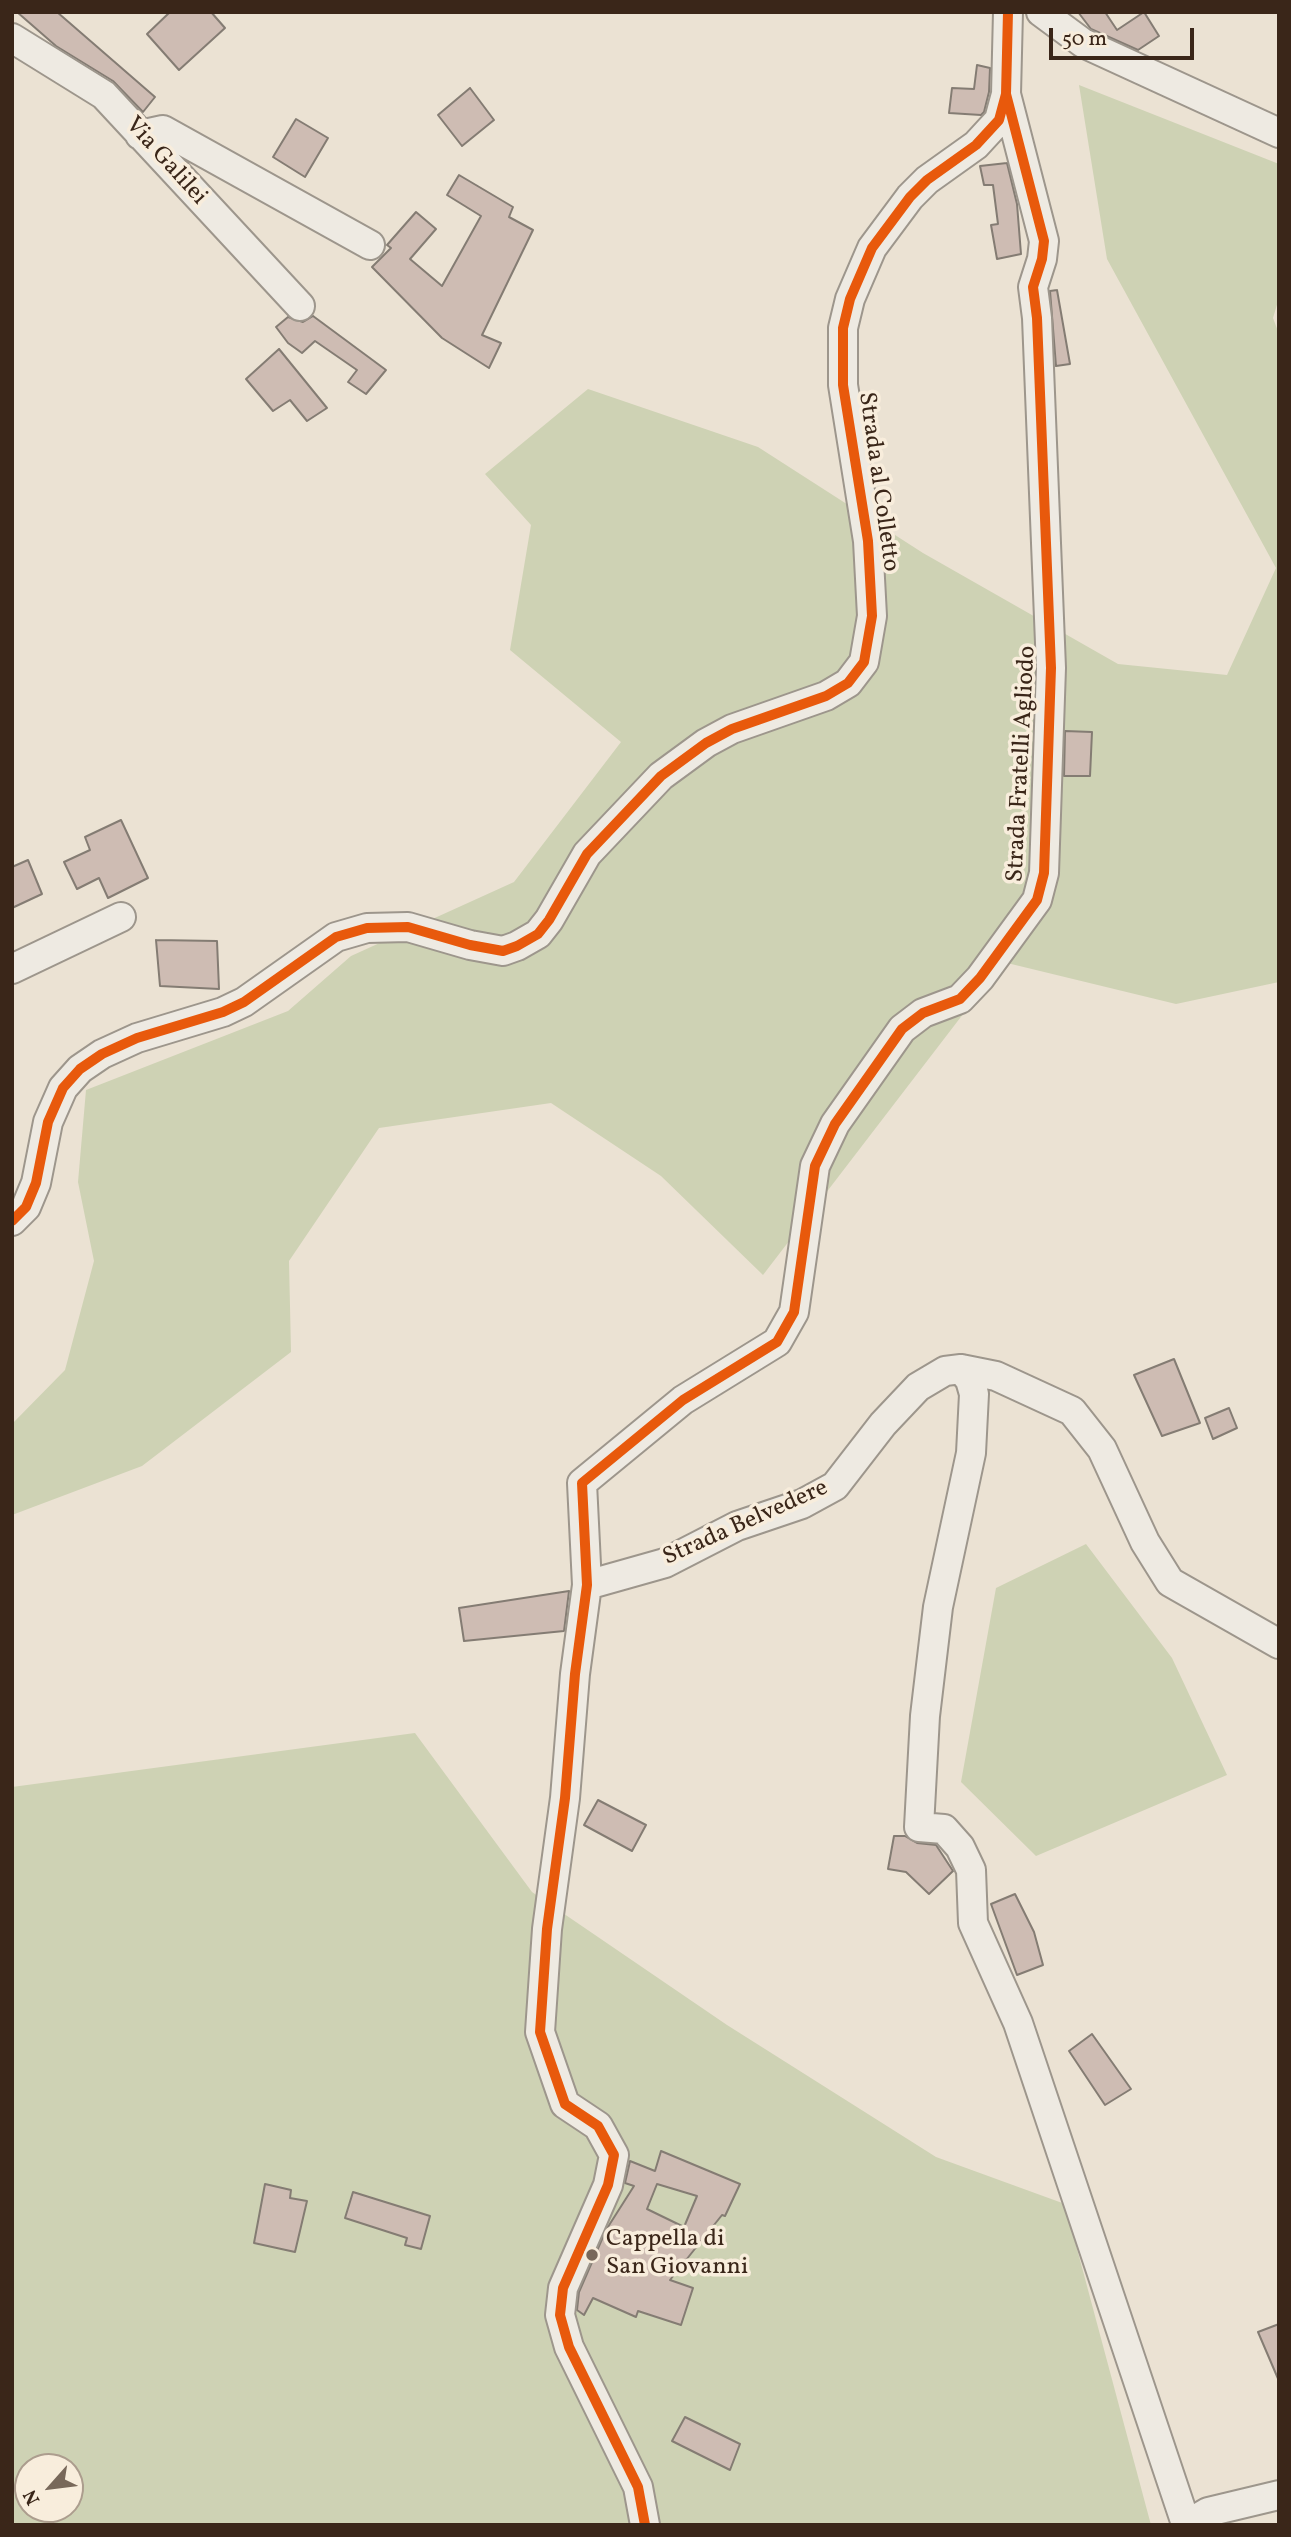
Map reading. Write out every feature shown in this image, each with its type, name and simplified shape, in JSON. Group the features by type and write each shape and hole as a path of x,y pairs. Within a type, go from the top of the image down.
{"street":[{"name":"Strada al Colletto","path":"12,1221 26,1208 36,1183 48,1122 63,1088 80,1069 102,1054 137,1038 223,1012 244,1002 336,937 367,928 408,928 503,951 517,946 538,934 587,854 661,776 706,743 732,729 826,695 848,683 864,662 872,616 868,541 843,385 843,328 850,299 872,248 889,223 927,180 956,162 990,132 999,120 1006,94 1008,12"},
{"path":"1042,13 1083,43 1279,133"},
{"name":"Via Galilei","path":"12,38 104,95 300,306"},
{"name":"Strada Fratelli Agliodo","path":"587,1585 582,1483 683,1400 777,1342 794,1312 815,1166 835,1124 902,1029 923,1013 960,999 980,978 1037,900 1041,886 1044,873 1051,668 1037,317 1033,287 1042,259 1044,241 1006,94"},
{"path":"141,135 163,130 370,245"},
{"path":"12,970 121,916"},
{"path":"961,1369 996,1376 1072,1411 1090,1430 1102,1449 1145,1542 1159,1569 1170,1582 1279,1644"},
{"path":"961,1369 970,1380 974,1394 971,1453 938,1607 925,1716 919,1827 944,1829 960,1847 971,1870 973,1923 1018,2024 1186,2524 1208,2512 1279,2495"},
{"name":"Strada Belvedere","path":"587,1585 665,1563 737,1526 802,1504 835,1486 883,1424 918,1387 945,1371 961,1369"},
{"path":"587,1585 575,1674 565,1798 547,1929 540,2032 565,2104 598,2126 614,2155 608,2185 563,2288 559,2315 569,2347 638,2487 645,2525"}],"green space":[{"path":"1079,85 1279,164 1279,298 1273,318 1279,334 1279,982 1176,1004 1003,962 763,1275 661,1176 551,1103 379,1128 289,1261 291,1352 142,1466 12,1515 12,1424 65,1370 94,1261 78,1182 86,1090 288,1011 351,956 514,882 621,742 510,650 531,525 485,474 588,389 758,447 923,553 1118,664 1227,675 1276,568 1107,259"},
{"path":"1086,1544 1172,1658 1227,1775 1036,1856 961,1782 996,1588"},
{"path":"415,1733 532,1892 727,2025 936,2157 1065,2204 1151,2525 12,2525 12,1787"}],"building":[{"path":"17,12 57,12 155,97 143,112 113,81 56,46"},
{"path":"170,12 211,12 225,28 179,70 147,34"},
{"path":"1078,12 1105,12 1117,30 1144,12 1159,36 1138,50 1091,29"},
{"path":"977,65 990,68 989,92 984,112 981,115 949,113 952,88 974,89"},
{"path":"470,88 494,120 462,146 438,115"},
{"path":"296,119 328,138 305,177 273,157"},
{"path":"1007,163 1017,204 1021,254 997,259 991,225 998,224 993,185 984,185 980,166"},
{"path":"459,175 513,207 509,217 533,230 482,335 501,343 489,368 442,338 372,267 391,248 387,245 416,212 436,229 410,259 442,286 481,216 447,195"},
{"path":"1057,290 1070,364 1056,366 1050,291"},
{"path":"313,316 386,370 366,394 348,382 357,370 315,341 302,353 288,343 276,327 288,317 303,322"},
{"path":"279,349 327,408 307,421 290,400 273,411 246,379"},
{"path":"1065,731 1092,732 1090,776 1064,776"},
{"path":"121,820 148,878 108,898 99,878 77,889 64,862 90,850 85,837"},
{"path":"28,860 42,894 12,908 12,867"},
{"path":"156,940 217,941 219,989 160,986"},
{"path":"1174,1359 1200,1423 1162,1436 1134,1375"},
{"path":"1229,1408 1237,1428 1213,1439 1205,1418"},
{"path":"569,1591 564,1631 464,1641 459,1608"},
{"path":"598,1800 646,1825 632,1851 584,1825"},
{"path":"894,1836 905,1836 917,1843 936,1845 953,1871 929,1894 906,1872 888,1869"},
{"path":"1015,1894 1034,1932 1043,1965 1017,1975 991,1904"},
{"path":"1092,2034 1131,2089 1105,2105 1069,2051"},
{"path":"661,2151 740,2184 725,2216 722,2215 670,2280 693,2288 681,2325 638,2311 636,2317 593,2298 584,2315 577,2310 579,2292 606,2230 634,2186 625,2183 630,2161 655,2171","holes":["657,2184 697,2196 684,2227 647,2209"]},
{"path":"265,2184 291,2190 290,2198 307,2201 295,2252 254,2243"},
{"path":"353,2192 430,2216 421,2249 405,2245 407,2238 345,2218"},
{"path":"1279,2324 1279,2381 1258,2332"},
{"path":"685,2417 740,2444 730,2470 672,2441"}],"cycle path":[{"path":"12,1221 26,1207 36,1183 48,1122 63,1088 80,1069 102,1054 137,1038 223,1012 244,1002 336,937 367,928 408,927 470,945 503,951 517,946 538,934 587,854 661,776 706,743 732,729 826,696 848,683 864,662 872,616 868,541 843,385 843,328 850,299 872,248 910,197 927,180 976,145 999,120 1006,94 1008,12"},
{"path":"645,2525 638,2487 569,2347 560,2315 563,2288 608,2185 614,2155 598,2126 565,2104 540,2032 547,1929 565,1798 575,1674 587,1585 582,1483 683,1400 777,1342 794,1312 815,1166 835,1124 902,1029 923,1013 960,999 980,978 1037,900 1044,873 1051,668 1037,318 1033,287 1042,259 1044,241 1006,94"}],"place":[{"name":"Cappella di San Giovanni","path":"592,2255"}]}
